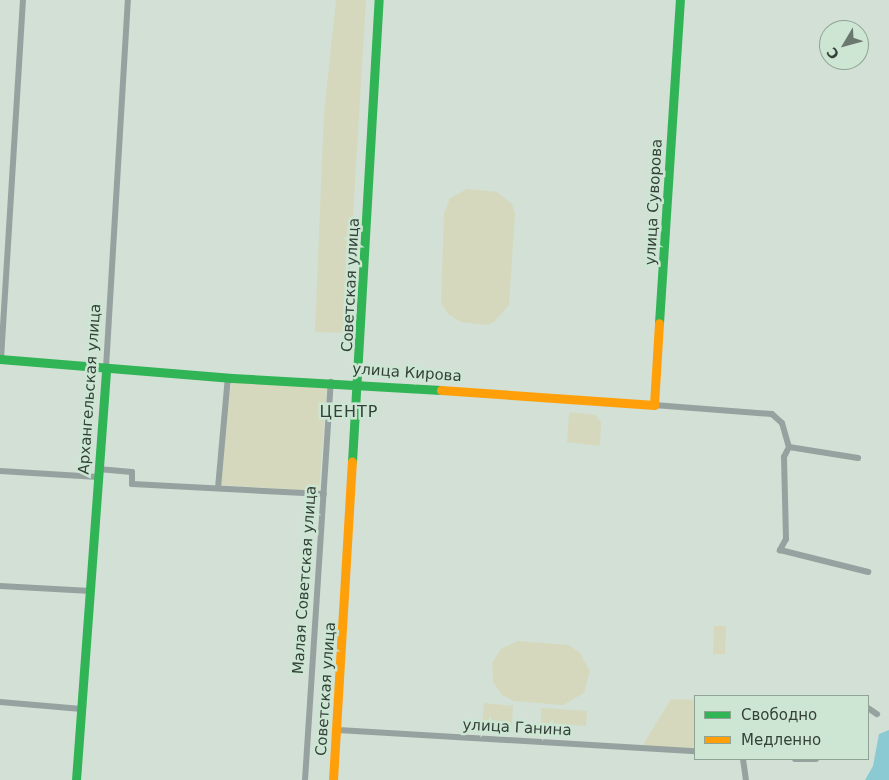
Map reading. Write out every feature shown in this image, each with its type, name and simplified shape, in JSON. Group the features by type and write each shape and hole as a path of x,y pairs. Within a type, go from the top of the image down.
{"main road":[{"name":"Советская улица","path":"334,780 359,384 379,0"},
{"name":"улица Суворова","path":"654,406 680,0"},
{"name":"улица Кирова","path":"0,359 228,377 332,382 654,406"},
{"name":"Архангельская улица","path":"76,780 106,368"}],"street":[{"path":"0,359 23,0"},
{"name":"Архангельская улица","path":"106,368 128,0"},
{"path":"218,488 228,377"},
{"name":"Малая Советская улица","path":"304,780 332,382"},
{"name":"улица Кирова","path":"654,406 772,414 782,423 789,447"},
{"path":"858,458 789,447 784,457 786,539 780,550 868,572"},
{"path":"0,471 132,472 132,484 324,494"},
{"path":"0,586 91,591"},
{"path":"0,702 82,708"},
{"path":"869,709 877,714"},
{"name":"улица Ганина","path":"338,730 694,751"},
{"path":"743,760 746,780"}],"green space":[{"path":"336,0 366,0 346,333 315,332 324,113"},
{"path":"467,189 497,192 512,204 515,214 509,305 494,322 486,325 461,322 448,314 441,302 444,214 450,198"},
{"path":"231,382 327,386 319,491 220,485"},
{"path":"569,412 596,415 601,423 600,446 567,442"},
{"path":"714,626 726,626 725,654 713,654"},
{"path":"518,641 568,645 579,652 590,671 584,693 563,705 514,701 502,695 493,682 492,663 501,649"},
{"path":"671,699 694,700 694,751 641,748"},
{"path":"484,703 513,706 512,725 482,723"},
{"path":"541,708 587,711 586,726 541,723"}],"water":[{"path":"889,730 889,780 865,780 873,766 879,734"}],"traffic: fast":[{"path":"352,462 379,0"},
{"path":"659,323 680,0"},
{"path":"0,359 232,378 441,390"},
{"path":"76,780 106,368"}],"traffic: slow":[{"path":"441,390 654,405 659,323"},
{"path":"333,780 352,462"}],"district":[{"name":"ЦЕНТР","path":"349,412"}]}
